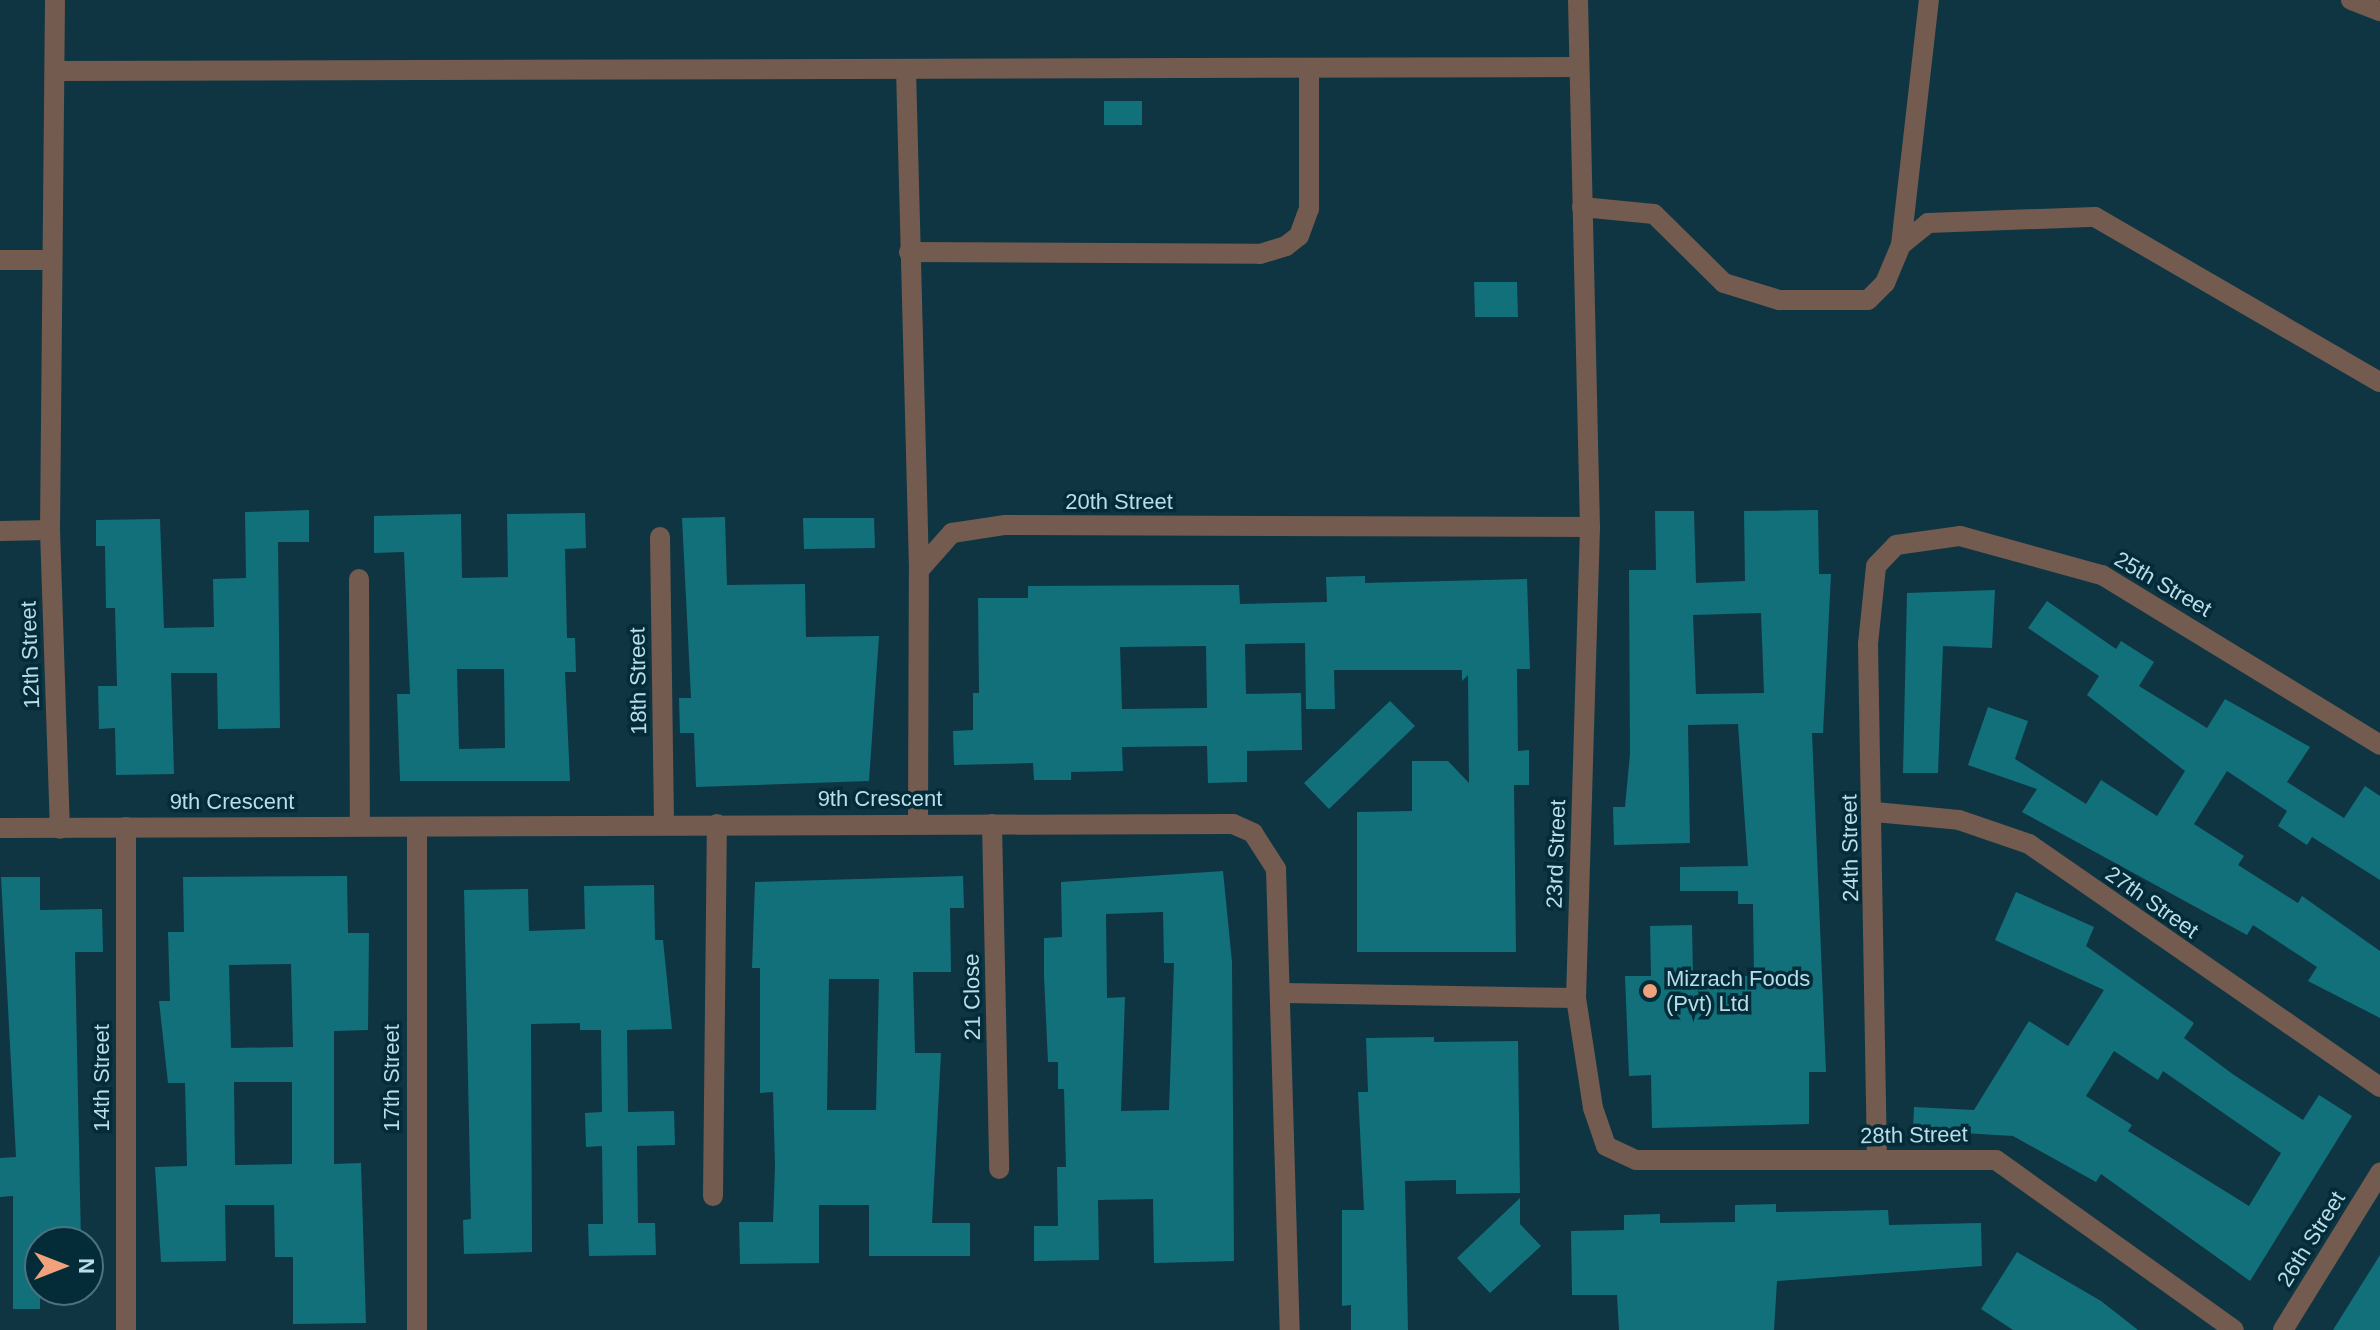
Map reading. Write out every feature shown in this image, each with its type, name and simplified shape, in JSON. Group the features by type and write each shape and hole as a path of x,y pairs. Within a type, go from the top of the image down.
{"street":[{"name":"12th Street","path":"55,0 50,530 60,829"},
{"name":"23rd Street","path":"1578,0 1590,527 1576,998 1593,1108 1606,1146 1636,1160"},
{"path":"1582,207 1654,214 1724,283 1779,300 1868,300 1885,283 1901,245 1929,0"},
{"path":"2351,0 2380,11"},
{"path":"55,71 1578,67"},
{"path":"906,69 919,570 918,822"},
{"path":"909,252 1260,254 1286,246 1299,236 1309,209 1309,69"},
{"path":"1901,245 1928,223 2095,217 2380,382"},
{"path":"0,260 51,260"},
{"name":"20th Street","path":"919,570 952,533 980,527 1590,527"},
{"path":"0,531 50,530"},
{"name":"25th Street","path":"1896,545 1960,536 2102,575 2380,745"},
{"name":"18th Street","path":"660,537 664,824"},
{"name":"24th Street","path":"1877,1160 1875,812 1869,598 1876,566 1896,545"},
{"path":"359,579 360,826"},
{"name":"27th Street","path":"1875,812 1959,820 2029,844 2380,1087"},
{"name":"9th Crescent","path":"0,828 1209,821 1253,833 1276,869 1285,993 1290,1330"},
{"path":"713,1196 717,824"},
{"name":"21 Close","path":"992,824 999,1169"},
{"name":"14th Street","path":"126,827 126,1330"},
{"name":"17th Street","path":"417,827 417,1330"},
{"path":"1285,993 1576,998"},
{"name":"28th Street","path":"1636,1160 1996,1160 2234,1330"},
{"name":"26th Street","path":"2283,1330 2380,1173"}],"building":[{"path":"1104,101 1142,101 1142,125 1104,125"},
{"path":"1474,282 1517,282 1518,317 1475,317"},
{"path":"309,510 309,542 278,542 280,728 218,729 217,673 171,673 174,774 116,775 115,728 99,729 98,686 117,686 115,608 106,608 105,546 96,546 96,520 160,519 164,628 214,627 213,579 246,578 245,512"},
{"path":"1818,510 1819,574 1831,574 1823,733 1812,733 1826,1072 1809,1072 1809,1124 1652,1128 1651,1075 1629,1076 1625,976 1651,976 1650,926 1692,925 1693,975 1754,976 1753,904 1738,904 1738,891 1680,891 1680,867 1748,866 1738,724 1688,725 1690,843 1614,845 1613,807 1625,807 1630,754 1629,570 1656,570 1655,511 1694,511 1696,583 1745,581 1744,511","holes":["1761,613 1764,693 1696,694 1693,615"]},
{"path":"585,513 586,548 565,549 567,638 575,638 576,672 565,672 570,781 400,781 397,694 410,694 404,552 374,553 374,516 461,514 462,578 508,577 507,514","holes":["457,669 504,669 505,748 459,749"]},
{"path":"725,517 727,585 805,584 806,637 879,636 869,781 696,787 694,733 680,733 679,698 691,698 682,518"},
{"path":"803,518 874,518 875,548 804,549"},
{"path":"1365,576 1365,583 1527,579 1530,669 1517,669 1518,751 1529,750 1529,785 1514,785 1516,952 1357,952 1357,812 1412,811 1412,761 1448,761 1469,783 1468,675 1462,681 1462,670 1334,670 1335,709 1306,709 1305,643 1245,644 1246,694 1301,693 1302,750 1247,751 1247,782 1208,783 1207,746 1122,747 1123,771 1071,772 1071,780 1034,780 1033,763 954,765 953,731 973,730 973,693 979,693 978,598 1028,598 1028,586 1239,585 1240,604 1327,602 1326,577","holes":["1206,646 1207,708 1122,709 1120,647"]},
{"path":"1995,590 1992,648 1943,646 1938,773 1903,773 1907,593"},
{"path":"2047,601 2116,649 2121,641 2154,662 2139,686 2207,728 2225,699 2310,747 2287,782 2344,818 2365,786 2380,796 2380,880 2312,837 2307,845 2278,826 2287,811 2227,771 2194,824 2244,856 2238,865 2298,903 2302,896 2380,951 2380,1018 2308,981 2317,967 2253,925 2247,935 2022,812 2037,789 1968,765 1988,707 2028,721 2015,759 2086,804 2101,780 2157,816 2185,771 2087,695 2099,676 2028,628"},
{"path":"1390,701 1415,726 1329,809 1304,783"},
{"path":"1223,871 1232,962 1234,1261 1154,1263 1153,1199 1098,1200 1099,1260 1034,1261 1034,1226 1058,1226 1057,1167 1066,1167 1064,1089 1058,1089 1058,1062 1048,1062 1044,976 1044,938 1062,937 1061,882","holes":["1163,912 1164,963 1174,963 1169,1110 1121,1111 1125,997 1107,998 1106,914"]},
{"path":"347,876 348,933 369,933 368,1030 334,1031 334,1164 361,1163 366,1323 293,1324 293,1257 275,1257 274,1205 225,1205 226,1261 161,1262 155,1167 187,1166 185,1083 168,1083 159,1001 170,1001 168,932 184,932 183,877","holes":["291,964 293,1047 231,1048 229,965","234,1082 292,1082 292,1164 235,1165"]},
{"path":"963,876 964,908 950,908 951,972 913,972 915,1053 941,1053 932,1223 970,1223 970,1256 869,1256 869,1205 819,1205 819,1263 740,1264 739,1222 773,1222 773,1092 760,1093 760,968 752,968 755,882","holes":["829,979 879,979 876,1110 827,1110"]},
{"path":"1,877 40,877 40,910 102,909 103,952 75,952 81,1226 24,1226 24,1306 40,1306 40,1309 13,1309 13,1196 0,1197 0,1158 16,1157"},
{"path":"654,885 655,940 663,940 672,1029 627,1030 628,1112 674,1111 675,1145 637,1146 638,1223 655,1223 656,1255 589,1256 588,1224 603,1224 602,1146 586,1147 585,1113 602,1112 601,1030 580,1030 580,1023 531,1024 532,1252 464,1254 463,1220 471,1219 464,890 528,889 529,931 585,929 584,886"},
{"path":"2016,892 2094,927 2086,946 2194,1023 2184,1038 2234,1075 2303,1120 2319,1095 2352,1116 2250,1281 2101,1174 2096,1182 2013,1136 1913,1130 1914,1107 1974,1110 2029,1021 2068,1046 2104,990 1995,940","holes":["2114,1051 2158,1080 2163,1071 2281,1153 2249,1206 2128,1131 2132,1125 2086,1096"]},
{"path":"1434,1037 1434,1042 1518,1041 1520,1193 1456,1194 1456,1180 1405,1181 1408,1330 1351,1330 1351,1305 1342,1306 1342,1210 1364,1210 1358,1092 1368,1092 1366,1038"},
{"path":"1520,1198 1520,1224 1541,1246 1490,1293 1457,1258"},
{"path":"1776,1204 1776,1212 1888,1210 1889,1225 1981,1223 1982,1266 1777,1281 1774,1330 1619,1330 1617,1295 1572,1295 1571,1231 1624,1230 1624,1215 1660,1214 1660,1223 1735,1222 1735,1205"},
{"path":"2017,1252 2101,1301 2138,1330 2013,1330 1981,1309"},
{"path":"2380,1255 2380,1330 2333,1330"}],"place":[{"name":"Mizrach Foods (Pvt) Ltd","path":"1650,991"}]}
